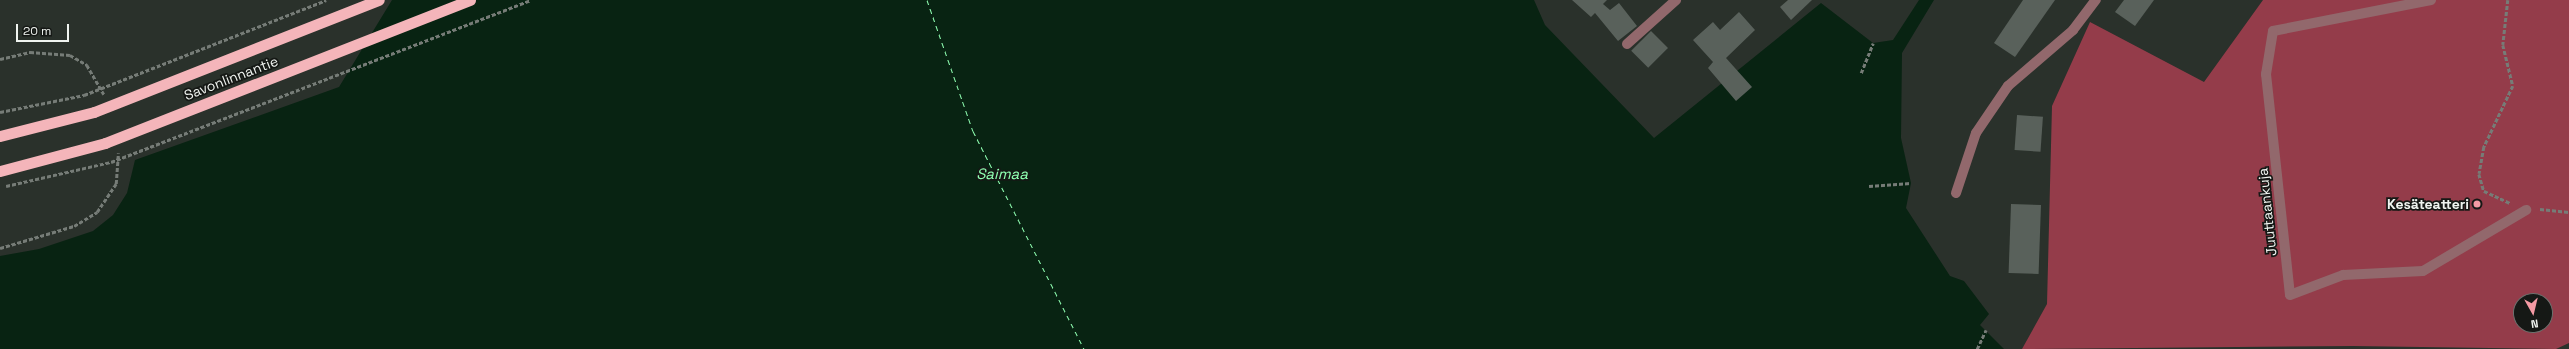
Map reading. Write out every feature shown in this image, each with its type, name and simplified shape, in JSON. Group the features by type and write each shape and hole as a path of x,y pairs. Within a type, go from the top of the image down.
{"highway":[{"name":"Savonlinnantie","path":"0,136 94,112 378,0"},
{"name":"Savonlinnantie","path":"0,171 105,143 470,0"}],"street":[{"path":"1627,44 1676,0"},
{"path":"1956,192 1976,133 2008,86 2073,30 2096,0"},
{"name":"Juuttaankuja","path":"2431,0 2273,31 2266,74 2290,295 2343,275 2423,271 2526,210"}],"path":[{"path":"0,112 84,95 326,0"},
{"path":"0,187 46,180 111,162 530,0"},
{"path":"2508,0 2503,44 2513,86 2484,147 2479,174 2484,191 2526,210 2569,212"},
{"path":"1861,73 1873,43"},
{"path":"1869,186 1911,183"},
{"path":"1977,349 1986,330"}],"shaded area":[{"path":"2263,0 2569,0 2569,343 2556,349 2353,346 2022,349 2047,304 2052,106 2090,22 2204,82"}],"water":[{"name":"Saimaa","path":"392,0 1534,0 1545,25 1654,138 1821,3 1873,43 1893,40 1919,0 1934,0 1902,53 1901,138 1911,183 1906,208 1950,276 1964,281 1989,314 1980,325 2004,349 0,349 0,256 39,249 93,231 113,215 127,193 135,160 339,87"}],"building":[{"path":"1572,0 1607,0 1603,4 1610,10 1619,3 1637,26 1618,41 1595,13 1591,17"},
{"path":"1788,0 1812,0 1791,20 1780,7"},
{"path":"2023,0 2055,0 2015,57 1994,43"},
{"path":"2124,0 2154,0 2135,26 2115,12"},
{"path":"1739,12 1755,30 1726,58 1752,87 1736,101 1708,68 1713,62 1693,40 1713,22 1720,30"},
{"path":"1651,31 1668,48 1648,68 1631,51"},
{"path":"2017,115 2043,117 2040,152 2015,150"},
{"path":"2011,204 2041,205 2039,274 2009,273"}],"ferry route":[{"path":"927,0 973,131 1084,349"}],"place":[{"name":"Kesäteatteri","path":"2477,204"}]}
